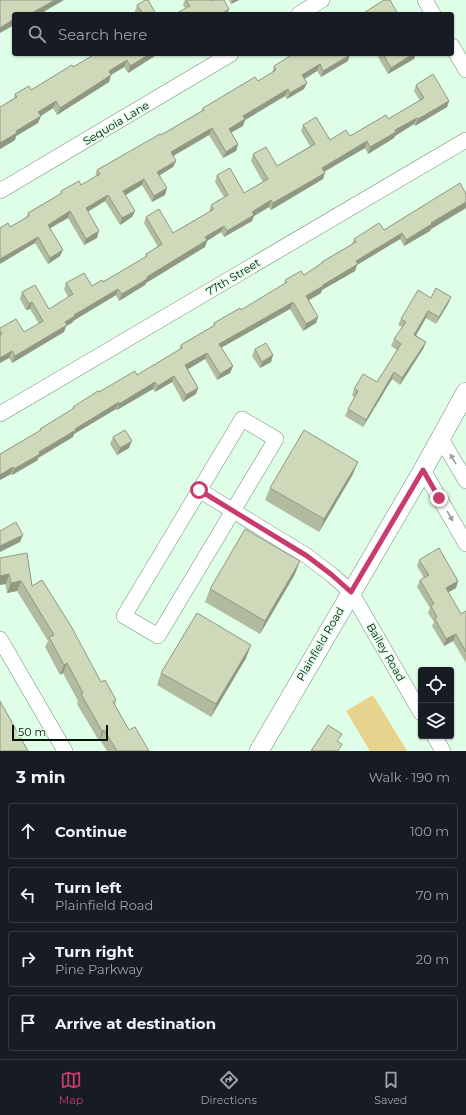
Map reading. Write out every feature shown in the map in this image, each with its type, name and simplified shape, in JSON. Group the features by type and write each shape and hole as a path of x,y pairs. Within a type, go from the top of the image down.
{"main road":[{"name":"Plainfield Road","path":"259,751 423,470 466,392"}],"street":[{"path":"302,12 322,0"},
{"path":"425,0 432,12"},
{"path":"454,49 466,70"},
{"name":"Sequoia Lane","path":"0,191 228,56"},
{"name":"77th Street","path":"0,414 466,140"},
{"path":"242,419 276,439 233,510 158,636 124,616 242,419"},
{"path":"440,437 466,481"},
{"path":"423,470 466,544"},
{"name":"Bailey Road","path":"199,490 307,556 324,568 351,592 418,708"},
{"path":"0,639 65,751"},
{"path":"436,739 443,751"}],"shaded area":[{"path":"373,695 407,751 370,751 346,711"}],"building":[{"path":"0,0 55,0 34,12 12,12 12,20 0,28"},
{"path":"145,0 148,0 155,12 142,12 137,5"},
{"path":"186,0 224,0 229,9 224,12 179,12 190,6"},
{"path":"384,0 390,0 397,12 365,12"},
{"path":"92,56 147,56 130,66 127,60 109,71 111,75 60,108 56,101 38,112 41,116 16,131 17,133 0,143 0,107 17,97 15,94 29,86 31,90 72,65 73,67"},
{"path":"290,56 348,56 323,71 320,64 302,75 307,83 290,93 288,89 243,116 245,119 229,129 238,144 226,152 212,128 171,152 176,161 157,172 167,188 154,196 144,179 123,191 135,211 122,218 108,195 86,208 99,231 86,239 70,211 48,225 63,250 50,258 38,237 0,259 0,228 8,223 10,227 29,216 28,213 62,193 61,191 79,181 81,185 100,174 97,170 204,110 203,108 255,77 258,81 276,70 274,66"},
{"path":"384,56 410,56 391,68"},
{"path":"433,74 449,101 395,130 396,132 370,147 367,141 322,168 325,173 273,203 271,200 252,212 254,215 227,231 224,226 205,237 207,240 122,294 118,289 74,315 75,316 65,322 67,325 15,356 12,351 0,358 0,335 2,334 0,328 16,319 24,332 43,321 32,302 29,304 22,292 35,285 49,309 73,294 66,283 84,273 92,286 102,280 103,282 147,256 146,254 162,244 146,217 159,209 173,233 214,209 211,205 228,195 217,175 230,168 244,193 268,179 253,154 266,147 277,166 315,144 303,125 316,117 330,140 346,130 350,136 386,115 388,119 424,98 416,85"},
{"path":"460,183 466,194 466,202 406,240 402,233 356,261 358,264 306,296 318,317 306,324 293,302 219,344 233,366 220,374 207,353 185,365 198,388 186,395 174,376 158,386 155,382 75,429 76,430 39,452 40,454 0,475 0,454 41,430 40,429 98,391 99,392 135,371 137,375 182,348 181,345 215,325 214,323 240,308 241,310 287,282 285,280 301,271 304,275 322,262 356,242 354,239 379,223 384,230"},
{"path":"436,288 451,297 439,317 428,311 414,335 426,342 402,378 394,372 366,420 348,409 358,391 354,389 363,374 377,382 401,344 394,339 406,322 401,319 418,290 431,298"},
{"path":"266,343 273,355 262,362 255,349"},
{"path":"125,430 132,441 120,448 113,437"},
{"path":"304,430 358,462 324,519 270,488"},
{"path":"16,522 23,535 0,546 0,531"},
{"path":"245,529 300,561 265,621 210,589"},
{"path":"439,548 458,581 446,588 461,614 466,611 466,652 456,634 446,639 435,619 437,617 431,606 434,604 420,580 429,575 419,560"},
{"path":"27,553 32,586 42,580 71,626 101,682 105,680 116,700 113,702 129,730 135,727 149,751 117,751 104,730 102,731 81,694 83,693 67,663 64,665 49,637 54,635 21,581 11,583 9,574 0,576 0,558"},
{"path":"197,613 251,645 216,704 161,673"},
{"path":"0,701 28,751 0,751"},
{"path":"328,725 342,734 337,741 342,744 338,751 311,751"}],"route":[{"path":"199,490 307,556 320,565 351,592 423,470 439,498"}]}
